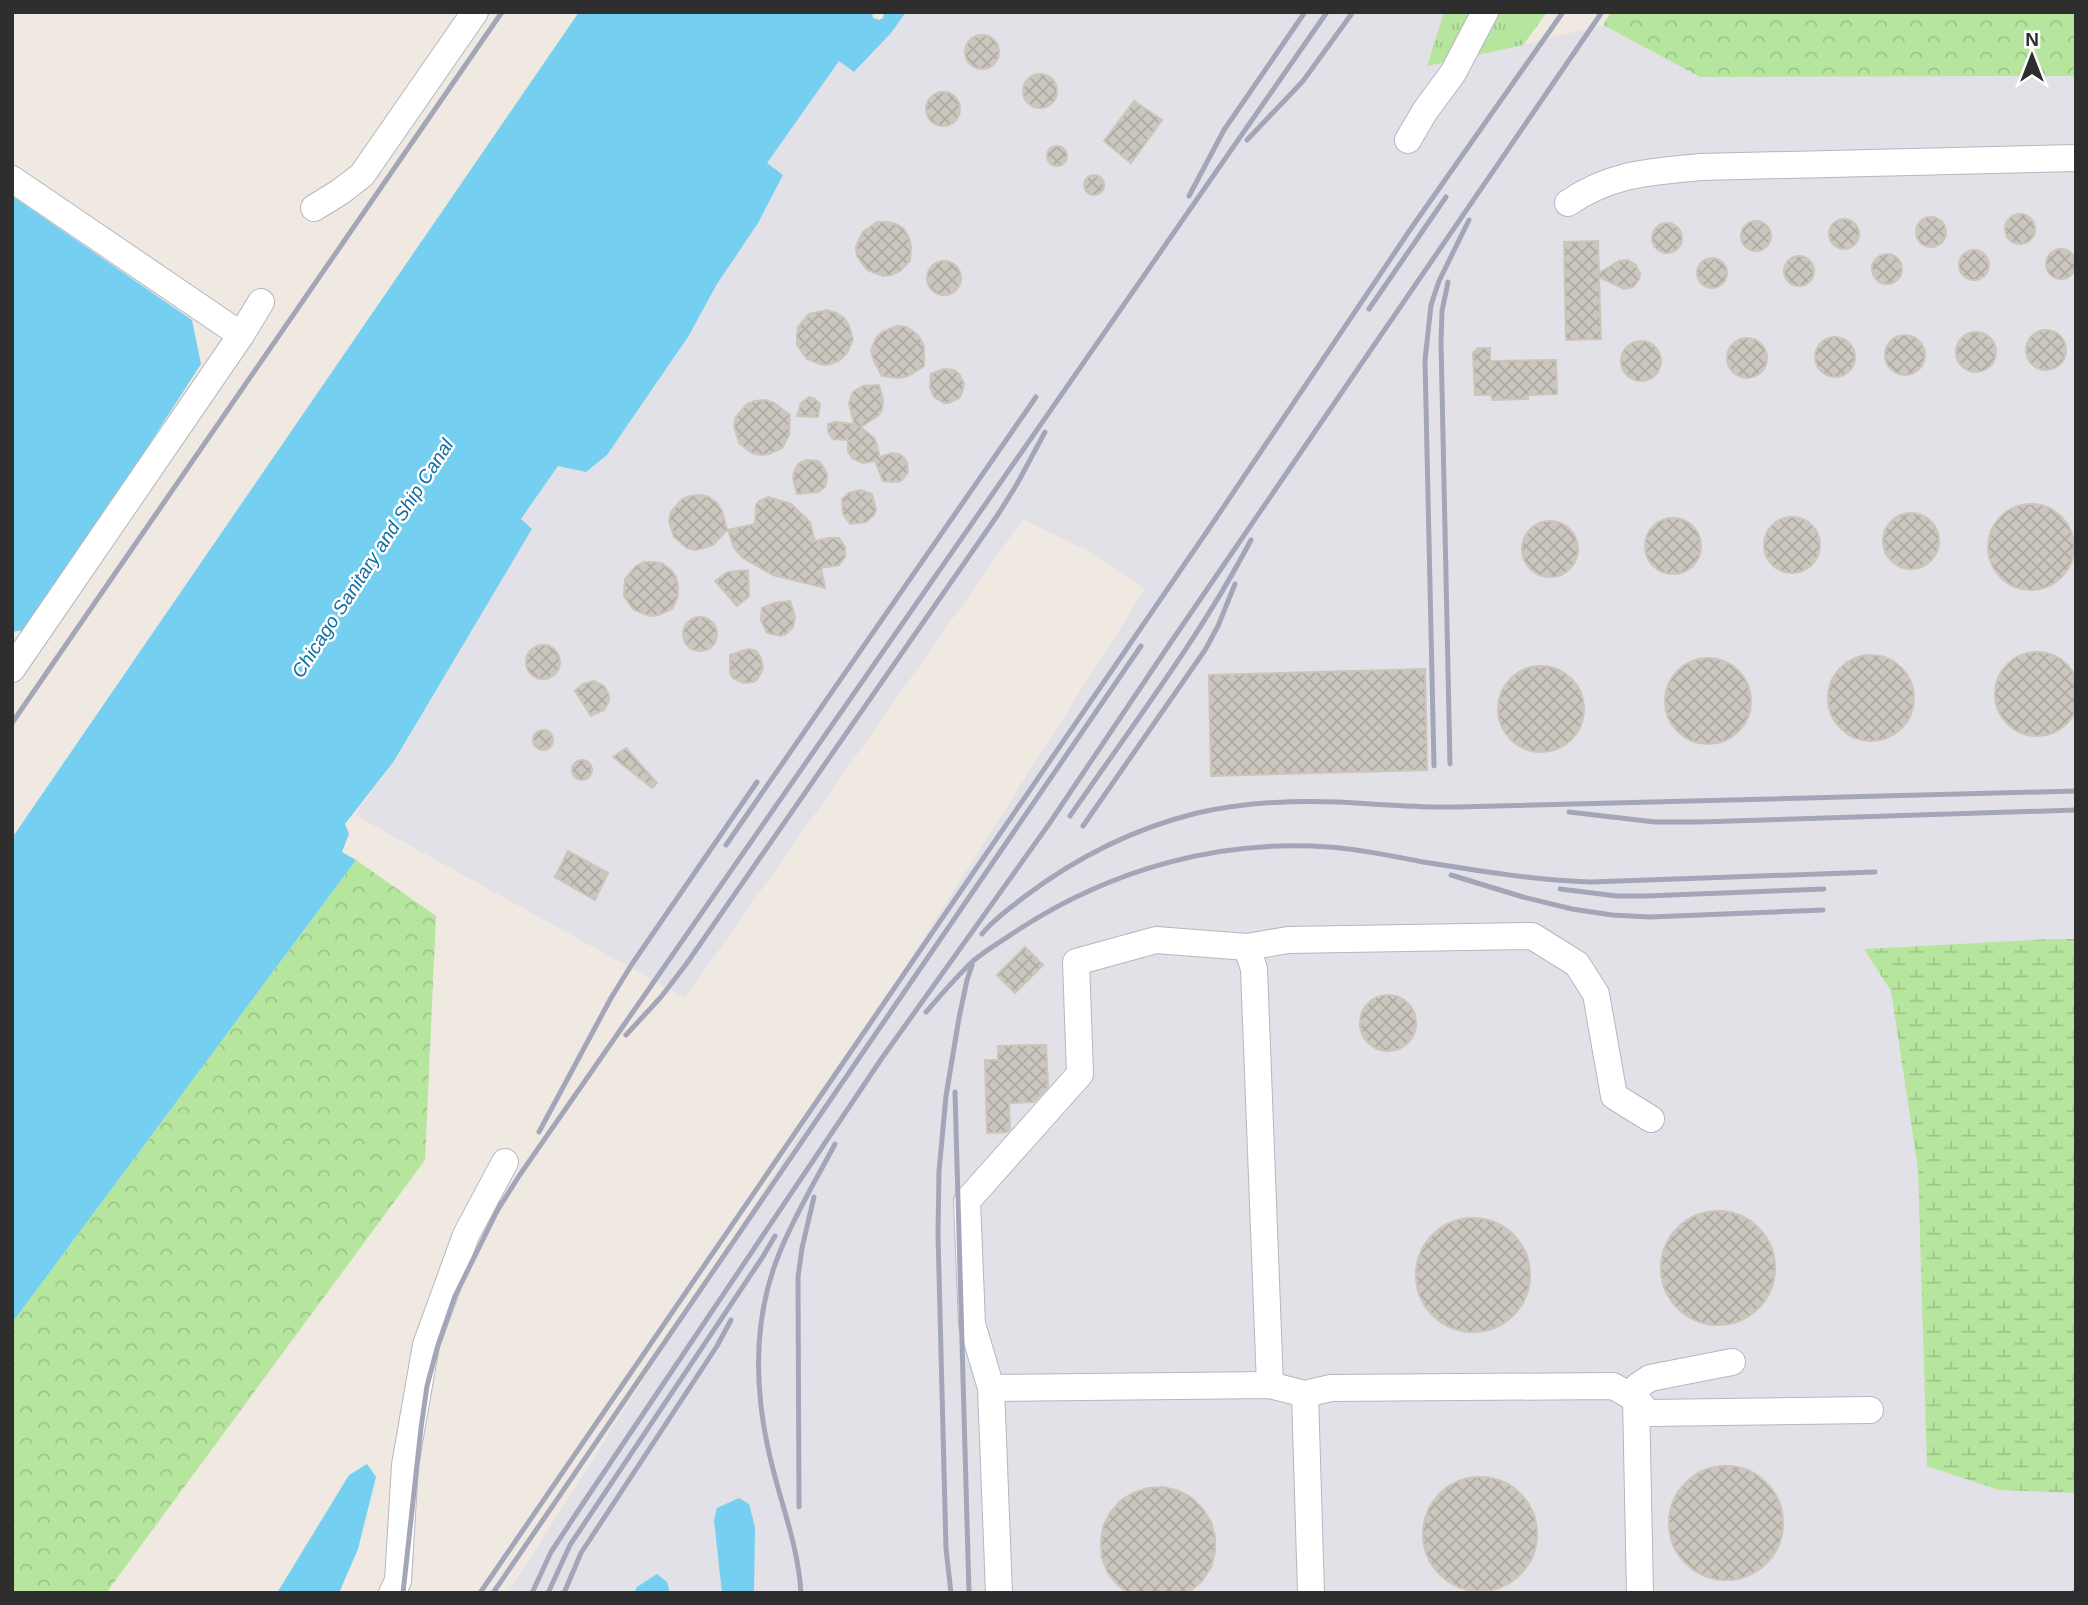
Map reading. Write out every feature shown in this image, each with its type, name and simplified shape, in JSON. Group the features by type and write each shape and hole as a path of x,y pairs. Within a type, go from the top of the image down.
{"lane":[{"path":"314,208 362,175 475,12"},
{"path":"1408,140 1453,73 1485,12"},
{"path":"1568,203 1613,179 1646,172 1701,167 2076,158"},
{"path":"12,179 241,334"},
{"path":"12,669 261,302"},
{"path":"999,1593 992,1388 972,1324 967,1201 1080,1074 1076,962 1156,940 1247,947 1288,940 1532,936 1577,964 1596,994 1615,1096 1651,1119"},
{"path":"1247,947 1255,969 1270,1385"},
{"path":"392,1593 398,1581 405,1465 426,1345 466,1235 505,1162"},
{"path":"1640,1593 1636,1399 1638,1386 1650,1378 1732,1362"},
{"path":"992,1388 1270,1385 1305,1394 1331,1388 1613,1386 1636,1399 1648,1413 1870,1410"},
{"path":"1305,1394 1311,1593"}],"shaded area":[{"path":"906,12 1444,12 1427,65 1603,25 1700,77 2076,76 2076,1593 508,1593 1145,589 1090,552 1023,519 685,998 355,815 394,761 532,529 521,520 558,465 586,472 607,455 688,337 783,175 766,163 839,60 855,72 891,33"}],"green space":[{"path":"1444,12 1547,12 1523,45 1427,66"},
{"path":"1611,12 2076,12 2076,76 1700,77 1603,25"},
{"path":"356,860 436,916 425,1160 106,1593 12,1593 12,1323"},
{"path":"2076,939 2076,1493 1999,1490 1927,1466 1918,1169 1891,991 1864,949"}],"water":[{"name":"Chicago Sanitary and Ship Canal","path":"579,12 872,12 873,18 879,20 883,18 884,12 906,12 891,33 854,72 839,61 767,163 783,175 758,223 717,284 688,337 607,455 586,472 558,466 521,519 532,529 394,761 345,824 349,834 342,852 356,860 12,1323 12,838"},
{"path":"12,196 192,320 201,364 30,629 12,632"},
{"path":"367,1464 376,1477 358,1549 339,1593 277,1593 349,1475"},
{"path":"739,1498 749,1504 755,1527 754,1593 722,1593 714,1520 717,1508"},
{"path":"657,1574 667,1582 670,1593 634,1593 637,1587"}],"building":[{"path":"982,35 994,40 999,52 994,64 982,69 970,64 965,52 970,40"},
{"path":"1040,74 1052,79 1057,91 1052,103 1040,108 1028,103 1023,91 1028,79"},
{"path":"943,92 955,97 960,109 955,121 943,126 931,121 926,109 931,97"},
{"path":"1134,101 1162,120 1131,163 1104,141"},
{"path":"1057,146 1064,149 1067,156 1064,163 1057,166 1050,163 1047,156 1050,149"},
{"path":"1094,175 1101,178 1104,185 1101,192 1094,195 1087,192 1084,185 1087,178"},
{"path":"2020,214 2026,215 2034,223 2034,235 2026,243 2020,244 2014,243 2006,235 2005,229 2006,223 2014,215"},
{"path":"1931,217 1937,218 1945,226 1945,238 1937,246 1931,247 1925,246 1917,238 1916,232 1917,226 1925,218"},
{"path":"1844,219 1850,220 1858,228 1858,240 1850,248 1844,249 1838,248 1830,240 1829,234 1830,228 1838,220"},
{"path":"1756,221 1762,222 1770,230 1770,242 1762,250 1756,251 1750,250 1742,242 1741,236 1742,230 1750,222"},
{"path":"877,222 896,224 904,229 909,238 910,261 900,271 891,275 883,276 867,270 857,256 856,247 863,232"},
{"path":"1667,223 1673,224 1681,232 1681,244 1673,252 1667,253 1661,252 1653,244 1652,238 1653,232 1661,224"},
{"path":"1598,241 1599,273 1619,261 1628,260 1636,265 1639,279 1633,287 1624,289 1599,277 1601,339 1566,340 1564,242"},
{"path":"2061,249 2067,250 2075,258 2075,270 2067,278 2061,279 2055,278 2047,270 2046,264 2047,258 2055,250"},
{"path":"1974,250 1980,251 1988,259 1988,271 1980,279 1974,280 1968,279 1960,271 1959,265 1960,259 1968,251"},
{"path":"1887,254 1893,255 1901,263 1901,275 1893,283 1887,284 1881,283 1873,275 1872,269 1873,263 1881,255"},
{"path":"1799,256 1805,257 1813,265 1813,277 1805,285 1799,286 1793,285 1785,277 1784,271 1785,265 1793,257"},
{"path":"1712,258 1718,259 1726,267 1726,279 1718,287 1712,288 1706,287 1698,279 1697,273 1698,267 1706,259"},
{"path":"944,261 956,266 961,278 956,290 944,295 932,290 927,278 932,266"},
{"path":"827,310 844,318 853,340 840,360 823,365 807,359 797,345 797,336 798,327 809,314"},
{"path":"897,326 906,327 920,338 924,346 924,366 908,376 882,376 871,350 882,332"},
{"path":"2046,330 2060,336 2066,350 2060,364 2046,370 2032,364 2026,350 2032,336"},
{"path":"1976,332 1990,338 1996,352 1990,366 1976,372 1962,366 1956,352 1962,338"},
{"path":"1905,335 1919,341 1925,355 1919,369 1905,375 1891,369 1885,355 1891,341"},
{"path":"1835,337 1849,343 1855,357 1849,371 1835,377 1821,371 1815,357 1821,343"},
{"path":"1747,338 1761,344 1767,358 1761,372 1747,378 1733,372 1727,358 1733,344"},
{"path":"1641,341 1655,347 1661,361 1655,375 1641,381 1627,375 1621,361 1627,347"},
{"path":"1478,348 1490,348 1490,361 1556,360 1557,394 1528,395 1528,399 1492,400 1492,395 1475,395 1473,353"},
{"path":"943,369 954,370 964,383 959,398 949,403 934,397 930,387 931,374"},
{"path":"879,385 883,400 882,410 861,427 875,439 880,457 892,453 905,459 908,472 898,482 883,481 875,461 863,463 853,459 848,451 848,440 833,439 828,432 828,424 854,424 849,403 853,392 863,386"},
{"path":"809,397 820,404 818,417 797,416 801,403"},
{"path":"765,400 790,415 789,435 782,448 761,455 752,453 739,443 734,426 736,417 747,404"},
{"path":"806,460 818,461 822,465 827,474 825,487 818,492 797,494 794,472 798,464"},
{"path":"860,490 872,494 876,510 866,522 850,524 843,514 842,499 849,493"},
{"path":"700,495 717,503 727,530 713,545 696,550 687,548 674,537 669,521 671,512 682,499"},
{"path":"768,497 791,504 810,522 815,541 839,538 845,547 845,557 839,565 821,568 825,588 773,575 743,558 734,548 728,530 755,524 756,505"},
{"path":"2031,504 2047,508 2061,517 2070,531 2074,547 2070,563 2061,577 2047,586 2031,590 2015,586 2001,577 1992,563 1988,547 1992,531 2001,517 2015,508"},
{"path":"1905,513 1917,513 1931,521 1939,535 1937,552 1931,561 1917,569 1905,569 1888,557 1883,547 1883,535 1895,518"},
{"path":"1786,517 1798,517 1808,521 1816,529 1820,545 1816,561 1808,569 1798,573 1786,573 1776,569 1768,561 1764,551 1764,539 1768,529 1776,521"},
{"path":"1667,518 1679,518 1693,526 1701,540 1699,557 1693,566 1679,574 1667,574 1650,562 1645,552 1645,540 1657,523"},
{"path":"1544,521 1556,521 1566,525 1574,533 1578,549 1574,565 1566,573 1556,577 1544,577 1534,573 1526,565 1522,555 1522,543 1526,533 1534,525"},
{"path":"644,562 663,564 676,577 678,596 672,609 658,615 650,616 634,610 624,596 625,579 636,566"},
{"path":"748,570 749,596 737,606 715,581 728,572"},
{"path":"790,601 795,617 793,627 781,636 767,633 761,620 762,608"},
{"path":"700,617 712,622 717,634 712,646 700,651 688,646 683,634 688,622"},
{"path":"543,645 555,650 560,662 555,674 543,679 531,674 526,662 531,650"},
{"path":"748,649 756,651 761,658 763,669 754,682 743,683 733,678 730,673 730,655"},
{"path":"2037,652 2053,655 2067,664 2076,678 2079,694 2076,710 2067,724 2053,733 2037,736 2021,733 2007,724 1998,710 1995,694 1998,678 2007,664 2021,655"},
{"path":"1871,655 1887,659 1901,668 1910,682 1914,698 1910,714 1901,728 1887,737 1871,741 1855,737 1841,728 1832,714 1828,698 1832,682 1841,668 1855,659"},
{"path":"1708,658 1724,662 1738,671 1747,685 1751,701 1747,717 1738,731 1724,740 1708,744 1692,740 1678,731 1669,717 1665,701 1669,685 1678,671 1692,662"},
{"path":"1541,666 1557,670 1571,679 1580,693 1584,709 1580,725 1571,739 1557,748 1541,752 1525,748 1511,739 1502,725 1498,709 1502,693 1511,679 1525,670"},
{"path":"1425,669 1427,770 1211,776 1209,675"},
{"path":"594,681 604,686 609,701 604,710 591,716 575,691 583,684"},
{"path":"543,730 550,733 553,740 550,747 543,750 536,747 533,740 536,733"},
{"path":"626,748 657,783 652,788 613,757"},
{"path":"582,760 589,763 592,770 589,777 582,780 575,777 572,770 575,763"},
{"path":"568,851 608,873 595,900 555,877"},
{"path":"1025,947 1043,965 1015,993 997,975"},
{"path":"1382,995 1394,995 1404,999 1412,1007 1416,1023 1412,1039 1404,1047 1394,1051 1382,1051 1372,1047 1364,1039 1360,1029 1360,1017 1364,1007 1372,999"},
{"path":"1046,1045 1048,1087 1034,1102 1009,1103 1010,1129 1007,1132 987,1133 985,1060 998,1060 998,1046"},
{"path":"1718,1211 1740,1215 1758,1228 1771,1246 1775,1268 1771,1290 1758,1308 1740,1321 1718,1325 1696,1321 1678,1308 1665,1290 1661,1268 1665,1246 1678,1228 1696,1215"},
{"path":"1473,1218 1495,1222 1513,1235 1526,1253 1530,1275 1526,1297 1513,1315 1495,1328 1473,1332 1451,1328 1433,1315 1420,1297 1416,1275 1420,1253 1433,1235 1451,1222"},
{"path":"1726,1466 1748,1470 1766,1483 1779,1501 1783,1523 1779,1545 1766,1563 1748,1576 1726,1580 1704,1576 1686,1563 1673,1545 1669,1523 1673,1501 1686,1483 1704,1470"},
{"path":"1480,1477 1502,1481 1520,1494 1533,1512 1537,1534 1533,1556 1520,1574 1502,1587 1480,1591 1458,1587 1440,1574 1427,1556 1423,1534 1427,1512 1440,1494 1458,1481"},
{"path":"1163,1487 1192,1498 1211,1522 1215,1552 1211,1567 1202,1581 1188,1593 1128,1593 1108,1573 1102,1558 1103,1527 1120,1501 1148,1488"}],"railway":[{"path":"12,723 502,12"},
{"path":"1189,196 1224,130 1305,12"},
{"path":"497,1211 1327,12"},
{"path":"1247,140 1303,81 1353,12"},
{"path":"480,1593 1208,530 1412,227 1563,12"},
{"path":"532,1593 551,1552 882,1058 1049,824 1602,12"},
{"path":"1369,309 1446,197"},
{"path":"1434,766 1425,360 1431,305 1439,281 1469,220"},
{"path":"1448,282 1442,311 1441,342 1450,764"},
{"path":"726,845 1036,397"},
{"path":"626,1035 661,997 687,963 999,513 1045,432"},
{"path":"1070,816 1188,646 1251,540"},
{"path":"1083,826 1205,650 1235,584"},
{"path":"493,1593 1141,646"},
{"path":"539,1132 632,964 757,782"},
{"path":"982,934 1024,897 1064,869 1106,846 1150,827 1197,813 1231,807 1302,801 1457,807 2076,791"},
{"path":"1569,812 1655,822 1699,822 2076,810"},
{"path":"926,1012 978,957 1056,907 1130,874 1169,862 1248,848 1329,847 1507,875 1591,882 1875,872"},
{"path":"1451,875 1523,897 1612,915 1650,917 1823,910"},
{"path":"1560,889 1617,896 1824,889"},
{"path":"951,1593 946,1549 938,1234 939,1171 946,1096 959,1018 972,965"},
{"path":"955,1092 969,1593"},
{"path":"801,1593 796,1556 763,1424 759,1350 765,1301 779,1254 798,1212 835,1144"},
{"path":"799,1507 798,1277 814,1197"},
{"path":"403,1593 427,1386 455,1296 501,1203"},
{"path":"548,1593 570,1545 775,1236"},
{"path":"564,1593 581,1553 717,1346 731,1320"}]}
